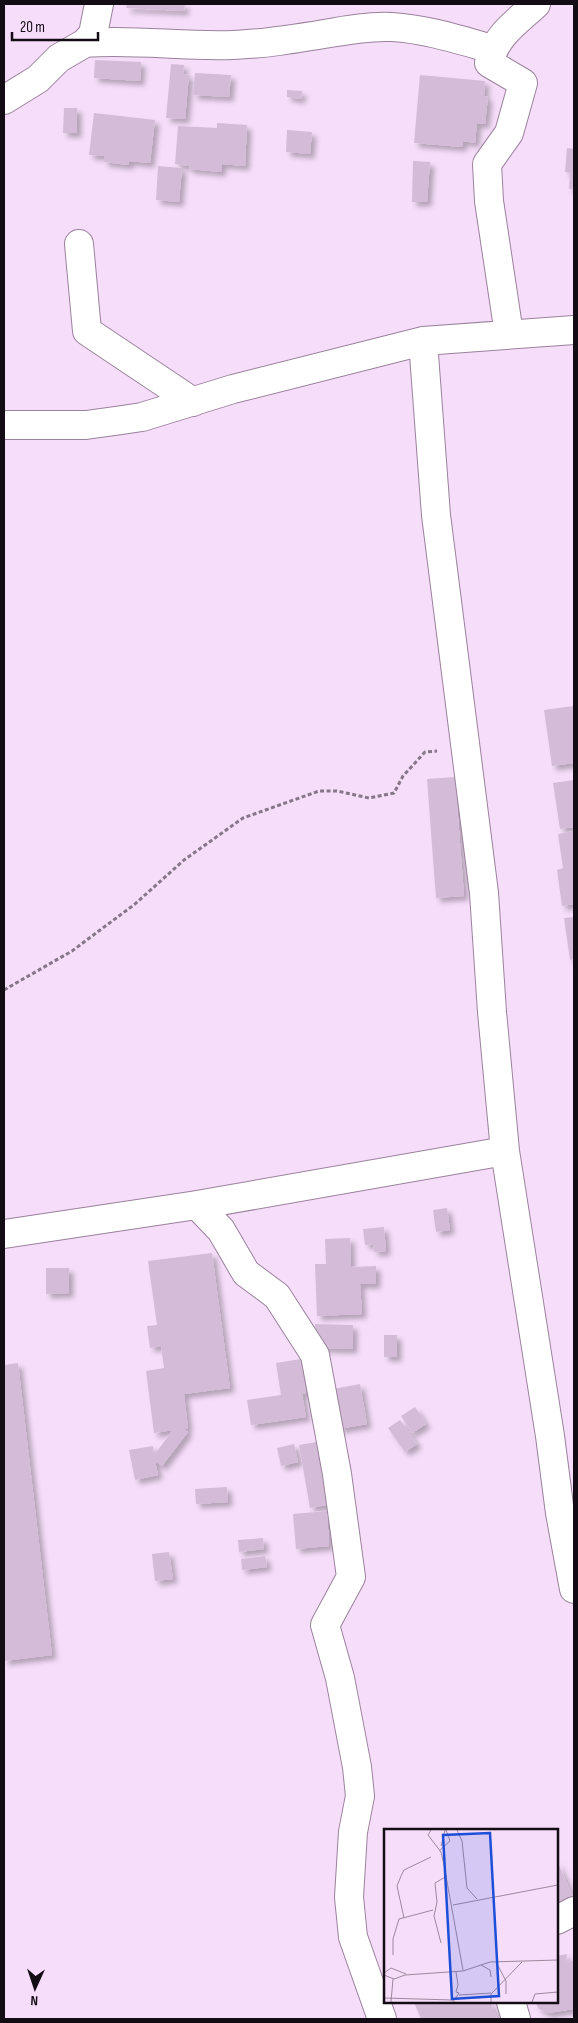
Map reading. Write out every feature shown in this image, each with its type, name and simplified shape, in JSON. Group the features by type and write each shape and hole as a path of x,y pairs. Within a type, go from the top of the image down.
{"street":[{"path":"4,100 38,79 59,58 85,43 93,34 98,17 99,4"},
{"path":"508,334 489,201 486,164 509,133 523,83 489,63 492,49 509,28 536,4"},
{"path":"85,43 115,40 165,44 238,45 369,28 392,27 446,36 492,49"},
{"path":"79,244 87,331 193,402"},
{"path":"7,420 86,425 105,423 142,416 233,390 423,341 574,330"},
{"path":"423,341 436,515 484,893 492,1012 505,1151 550,1436 567,1509 574,1589"},
{"path":"4,1234 197,1205 505,1151"},
{"path":"197,1205 221,1230 246,1273 277,1296 315,1355 337,1474 351,1577 325,1625 340,1678 357,1767 360,1796 352,1832 350,1913 353,1937 382,2019"},
{"path":"558,1919 574,1911"},
{"path":"510,2003 516,2019"}],"path":[{"path":"4,990 72,951 136,904 184,860 243,818 319,791 337,790 369,798 394,793 403,776 425,752 466,747"}],"building":[{"path":"127,4 185,4 184,11 126,8"},
{"path":"95,60 141,62 140,81 94,78"},
{"path":"171,64 184,65 183,74 189,75 185,119 166,118"},
{"path":"195,73 231,75 229,97 193,95"},
{"path":"420,75 485,81 484,96 488,97 485,124 477,123 475,143 463,141 462,147 414,143"},
{"path":"287,90 302,91 301,99 287,97"},
{"path":"64,108 77,108 77,133 63,133"},
{"path":"94,113 155,120 150,163 129,161 129,165 104,162 104,156 89,155"},
{"path":"217,123 247,125 245,166 222,164 221,172 189,169 189,166 175,164 178,126 217,128"},
{"path":"287,130 312,132 310,154 286,152"},
{"path":"567,148 574,149 574,189 569,189 570,173 565,172"},
{"path":"413,161 430,162 427,202 412,202"},
{"path":"158,166 182,168 179,202 156,200"},
{"path":"574,706 574,763 552,766 544,710"},
{"path":"455,777 464,896 436,898 427,779"},
{"path":"574,780 574,827 560,829 553,783"},
{"path":"574,831 574,904 562,906 557,870 563,868 558,834"},
{"path":"574,917 574,959 570,960 564,918"},
{"path":"447,1208 450,1230 436,1232 433,1210"},
{"path":"384,1227 386,1251 374,1252 373,1244 365,1245 363,1229"},
{"path":"350,1238 351,1267 376,1266 376,1284 360,1284 362,1314 317,1316 315,1264 326,1264 325,1239"},
{"path":"212,1253 230,1388 184,1394 188,1428 184,1429 188,1432 162,1466 155,1461 158,1475 135,1480 129,1450 153,1446 154,1455 173,1430 154,1433 146,1371 164,1368 161,1346 150,1348 147,1326 157,1325 148,1261"},
{"path":"46,1268 69,1268 69,1293 46,1294"},
{"path":"315,1324 353,1325 353,1349 315,1348"},
{"path":"384,1335 397,1335 397,1357 384,1357"},
{"path":"301,1359 306,1393 302,1394 306,1417 251,1425 247,1400 281,1395 276,1363"},
{"path":"18,1363 52,1655 4,1661 4,1365"},
{"path":"360,1384 367,1424 339,1429 333,1389"},
{"path":"415,1407 426,1424 412,1433 401,1416"},
{"path":"400,1420 417,1444 405,1452 388,1428"},
{"path":"316,1442 327,1505 310,1508 299,1445"},
{"path":"294,1444 298,1462 281,1466 277,1448"},
{"path":"227,1487 228,1502 196,1504 195,1489"},
{"path":"327,1511 329,1546 296,1549 293,1514"},
{"path":"263,1538 264,1549 239,1552 238,1540"},
{"path":"169,1552 173,1579 155,1581 152,1554"},
{"path":"265,1556 267,1567 242,1570 241,1559"},
{"path":"558,1863 573,1897 558,1904"},
{"path":"567,1954 566,1962 573,1961 574,1963 574,2009 548,2013 539,2009 536,2003 558,2003 558,1956"},
{"path":"414,2003 490,2003 498,2019 421,2019"}]}
